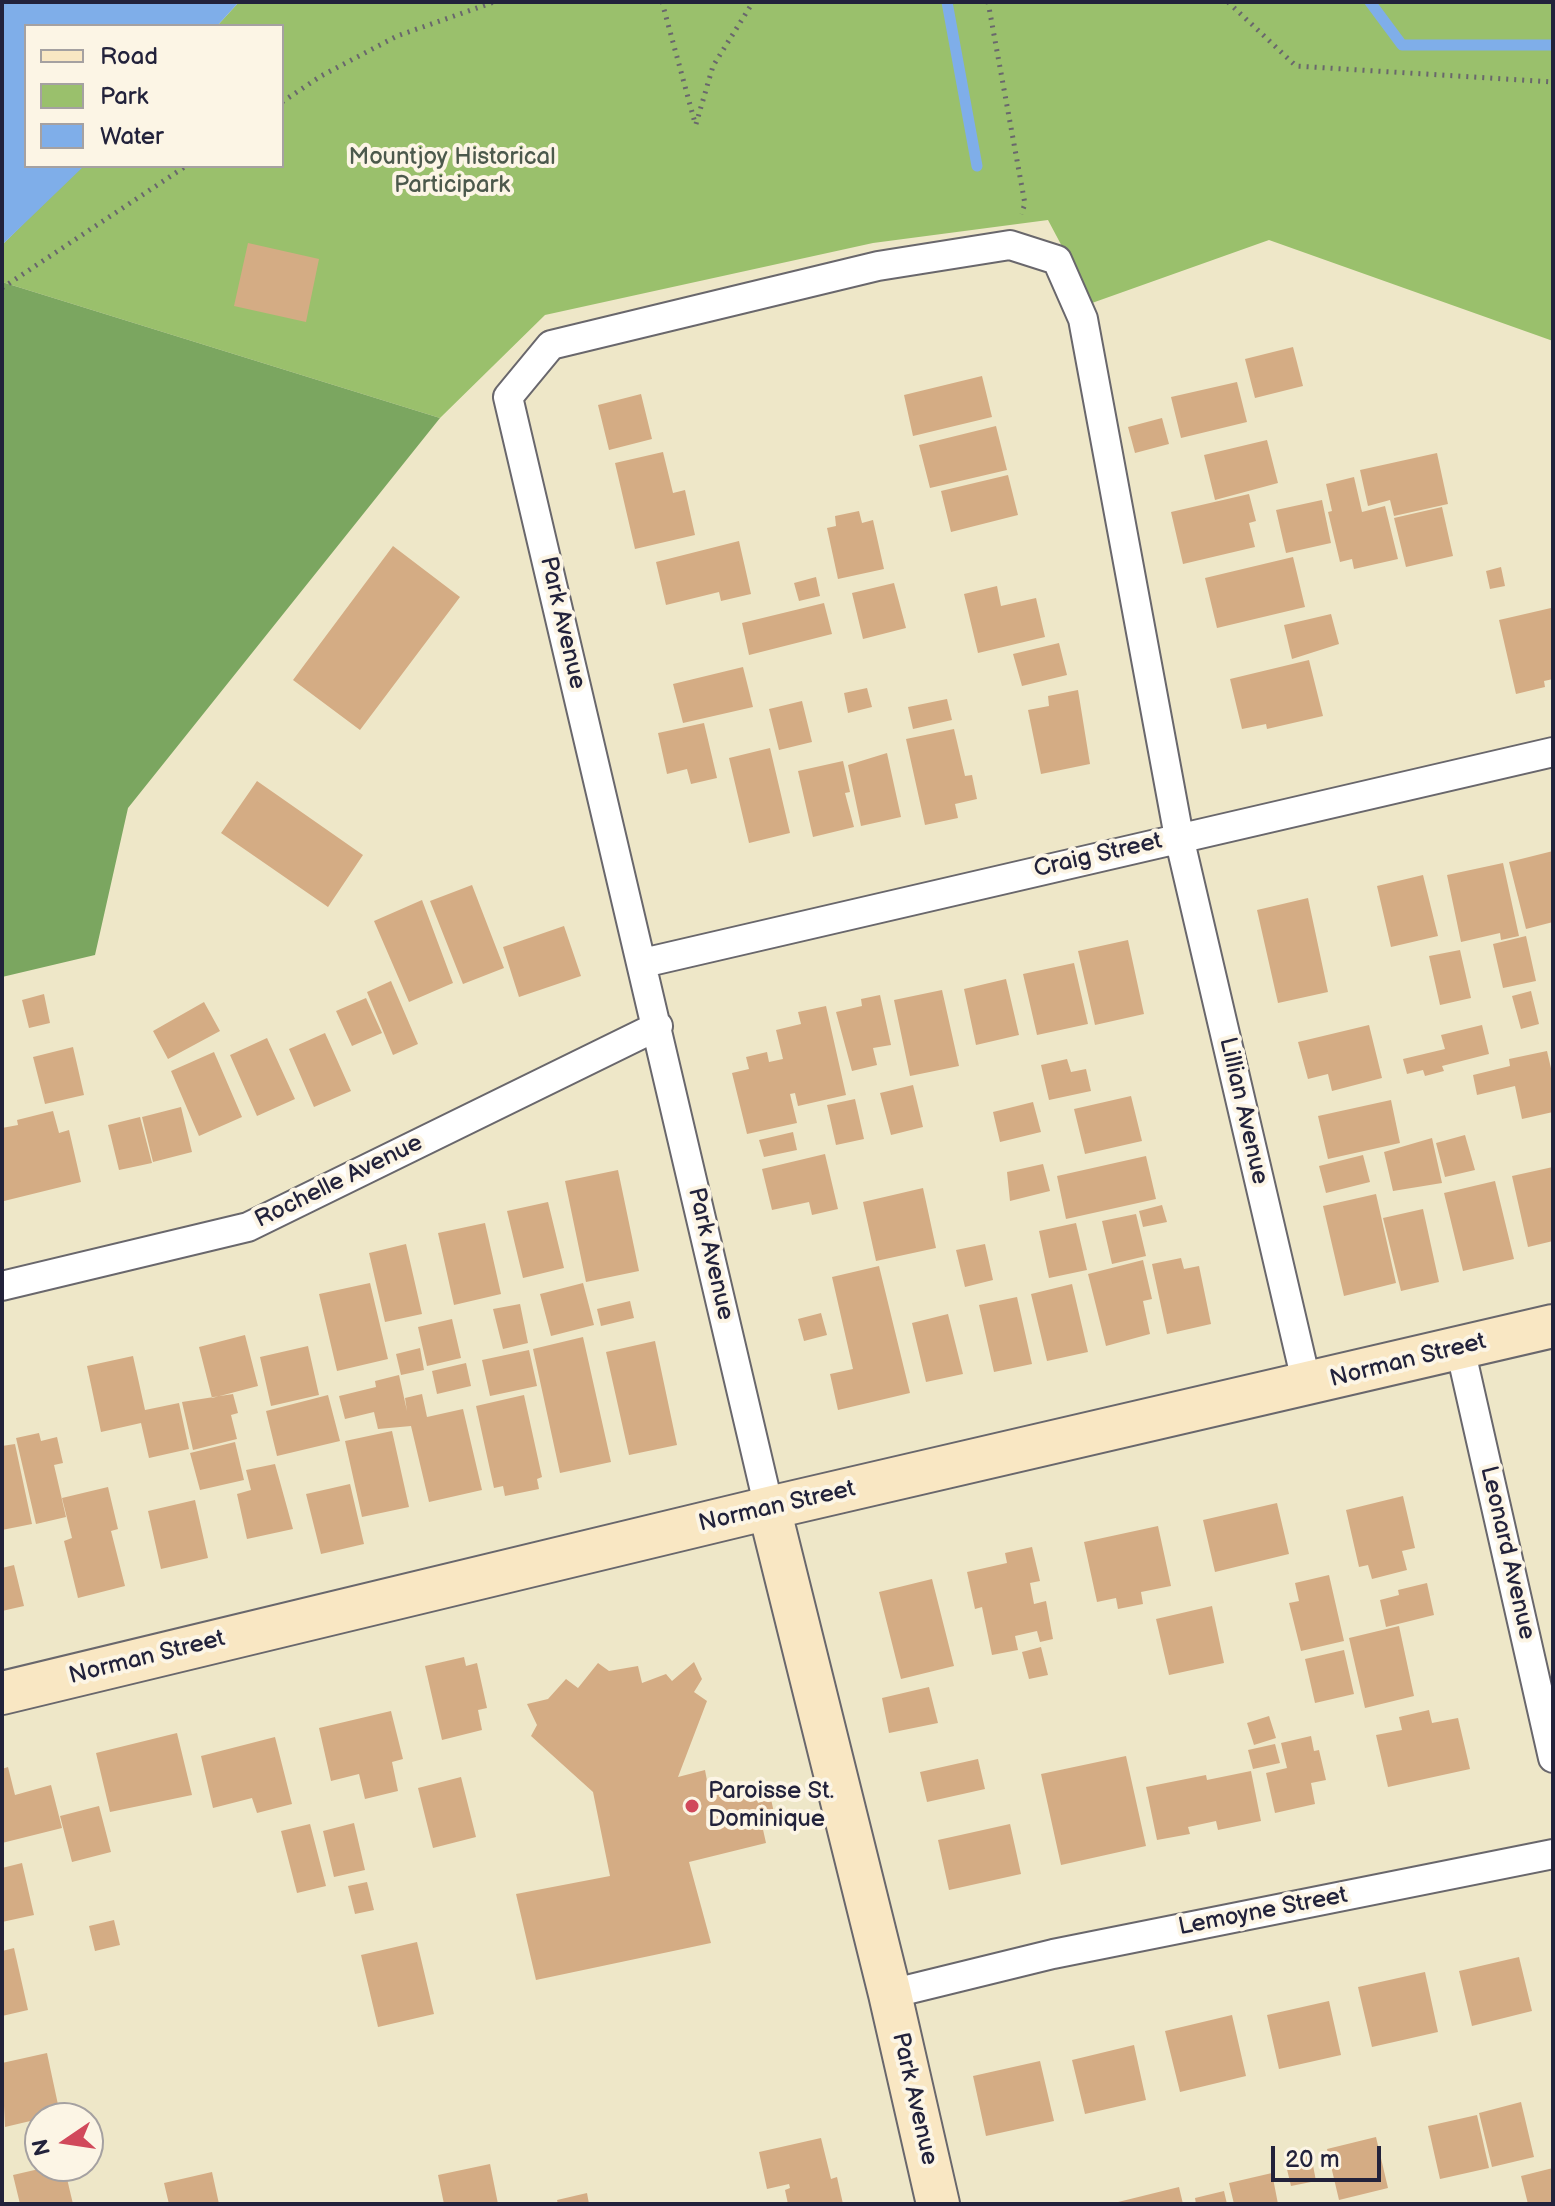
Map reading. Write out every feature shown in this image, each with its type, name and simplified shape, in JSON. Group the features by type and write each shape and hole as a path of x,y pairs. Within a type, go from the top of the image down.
{"street":[{"name":"Park Avenue","path":"938,2204 890,1994 769,1508 508,397 551,345 878,266 1010,245 1057,260 1083,319 1179,837"},
{"name":"Craig Street","path":"643,963 1553,752"},
{"name":"Lillian Avenue","path":"1179,837 1307,1385"},
{"name":"Rochelle Avenue","path":"2,1286 248,1227 658,1026"},
{"name":"Norman Street","path":"2,1693 769,1508 1553,1326"},
{"name":"Leonard Avenue","path":"1460,1348 1553,1758"},
{"name":"Lemoyne Street","path":"890,1994 974,1973 1553,1854"}],"path":[{"path":"284,101 321,76 397,36 494,2"},
{"path":"662,2 696,124 713,66 753,2"},
{"path":"988,2 1025,204 1010,245"},
{"path":"1228,2 1296,66 1553,82"},
{"path":"2,288 183,168"}],"green space":[{"name":"Mountjoy Historical Participark","path":"239,2 1553,2 1553,341 1269,240 1092,303 1048,220 873,243 545,315 440,418 2,282 2,245 79,168 284,168 284,24 219,24"},
{"path":"2,282 440,418 128,808 95,955 2,977"}],"water":[{"path":"2,2 239,2 219,24 24,24 24,168 82,168 2,245"}],"building":[{"path":"248,243 319,259 306,322 234,306"},
{"path":"1293,347 1303,386 1255,398 1245,359"},
{"path":"982,376 992,417 913,436 904,395"},
{"path":"1237,382 1247,422 1181,438 1171,397"},
{"path":"641,394 652,439 609,450 598,405"},
{"path":"1162,418 1169,444 1135,453 1128,427"},
{"path":"996,426 1007,470 930,488 919,445"},
{"path":"1267,440 1278,483 1215,500 1204,455"},
{"path":"663,452 673,493 685,490 695,535 635,549 615,463"},
{"path":"1437,453 1448,504 1394,516 1390,500 1368,506 1360,470"},
{"path":"1008,475 1018,515 951,532 941,491"},
{"path":"1354,477 1362,512 1385,506 1398,559 1354,569 1352,559 1340,562 1328,512 1332,511 1326,484"},
{"path":"1249,494 1256,521 1249,523 1255,547 1183,564 1171,512"},
{"path":"1322,500 1331,543 1286,553 1276,510"},
{"path":"1442,507 1453,556 1406,567 1394,518"},
{"path":"859,511 862,523 873,520 884,569 838,579 827,528 836,526 835,516"},
{"path":"739,541 751,594 721,601 719,592 666,605 656,562"},
{"path":"393,546 460,597 360,730 293,680"},
{"path":"1293,557 1305,607 1217,628 1205,578"},
{"path":"1501,567 1505,586 1490,589 1486,571"},
{"path":"816,577 820,596 799,601 794,583"},
{"path":"894,583 906,628 863,639 852,593"},
{"path":"997,586 1001,606 1036,598 1045,637 978,653 964,594"},
{"path":"824,603 832,634 749,655 742,623"},
{"path":"1551,608 1553,679 1544,681 1545,687 1516,694 1499,620"},
{"path":"1331,614 1339,644 1292,659 1284,625"},
{"path":"1059,643 1067,675 1022,686 1013,654"},
{"path":"1309,660 1323,716 1267,729 1266,724 1242,729 1230,679"},
{"path":"743,667 753,707 683,723 673,684"},
{"path":"867,688 872,707 848,713 844,693"},
{"path":"1078,690 1090,764 1041,774 1028,710 1049,706 1048,696"},
{"path":"947,699 952,720 913,729 908,707"},
{"path":"802,701 812,742 779,750 769,709"},
{"path":"704,723 717,778 691,784 687,769 667,774 658,733"},
{"path":"954,729 965,776 972,775 977,799 955,804 958,818 925,825 906,739"},
{"path":"770,748 790,833 749,843 729,758"},
{"path":"887,753 901,817 861,826 848,765"},
{"path":"843,761 850,792 845,793 854,827 813,837 798,771"},
{"path":"257,781 363,855 328,907 221,833"},
{"path":"1553,851 1553,922 1526,929 1509,862"},
{"path":"1503,863 1519,936 1501,940 1500,933 1461,942 1447,875"},
{"path":"1423,875 1438,936 1391,947 1377,886"},
{"path":"472,885 504,968 463,984 430,901"},
{"path":"1308,898 1328,992 1278,1003 1257,910"},
{"path":"422,900 453,983 409,1002 374,921"},
{"path":"564,926 581,976 519,997 503,947"},
{"path":"1526,936 1536,981 1503,988 1493,944"},
{"path":"1128,940 1144,1014 1095,1025 1078,951"},
{"path":"1460,950 1471,998 1440,1005 1429,956"},
{"path":"1074,963 1088,1024 1037,1035 1023,974"},
{"path":"1006,979 1019,1035 976,1045 964,989"},
{"path":"391,981 418,1044 393,1055 367,992"},
{"path":"942,990 959,1066 910,1076 894,1000"},
{"path":"1531,991 1539,1024 1521,1029 1512,996"},
{"path":"44,994 50,1023 29,1028 22,1000"},
{"path":"880,995 891,1045 873,1048 877,1065 852,1071 836,1012 862,1006 861,999"},
{"path":"366,998 382,1033 352,1046 336,1011"},
{"path":"204,1002 220,1031 168,1059 153,1031"},
{"path":"826,1006 846,1095 798,1106 795,1093 790,1094 797,1123 747,1134 732,1073 749,1069 746,1057 767,1052 769,1062 783,1059 776,1030 801,1024 798,1012"},
{"path":"1369,1025 1382,1078 1332,1091 1328,1074 1308,1079 1298,1042"},
{"path":"1482,1025 1489,1054 1442,1066 1444,1071 1425,1076 1423,1070 1407,1074 1403,1059 1445,1049 1441,1035"},
{"path":"325,1033 351,1091 314,1107 289,1049"},
{"path":"267,1038 295,1099 257,1116 230,1055"},
{"path":"73,1047 84,1095 45,1104 33,1057"},
{"path":"1547,1051 1553,1077 1553,1112 1522,1119 1515,1086 1477,1095 1473,1075 1510,1066 1509,1059"},
{"path":"214,1052 242,1117 199,1136 171,1071"},
{"path":"1067,1059 1071,1072 1086,1069 1091,1091 1049,1100 1041,1065"},
{"path":"913,1085 923,1127 891,1135 880,1093"},
{"path":"1131,1096 1142,1141 1085,1154 1074,1109"},
{"path":"855,1099 864,1139 836,1145 827,1105"},
{"path":"1391,1100 1400,1143 1328,1159 1318,1116"},
{"path":"1033,1102 1041,1132 1000,1142 993,1112"},
{"path":"181,1107 192,1152 153,1162 142,1117"},
{"path":"53,1111 59,1133 69,1130 81,1182 4,1201 2,1128 18,1125 17,1120"},
{"path":"140,1117 152,1163 119,1170 108,1125"},
{"path":"793,1132 797,1150 764,1157 759,1140"},
{"path":"1465,1135 1475,1170 1445,1177 1436,1143"},
{"path":"1432,1138 1442,1183 1393,1191 1384,1152"},
{"path":"825,1154 838,1209 812,1215 809,1202 772,1210 762,1169"},
{"path":"1363,1155 1370,1182 1326,1193 1319,1166"},
{"path":"1146,1156 1156,1199 1066,1219 1057,1176"},
{"path":"1043,1164 1050,1191 1010,1201 1007,1172"},
{"path":"1553,1167 1553,1241 1528,1247 1512,1176"},
{"path":"618,1170 639,1271 586,1282 565,1181"},
{"path":"1495,1181 1514,1259 1463,1271 1444,1193"},
{"path":"923,1188 936,1248 876,1261 863,1202"},
{"path":"1376,1194 1396,1283 1344,1296 1323,1206"},
{"path":"548,1202 564,1268 523,1278 507,1211"},
{"path":"1162,1205 1167,1222 1143,1227 1139,1211"},
{"path":"1423,1209 1439,1282 1401,1291 1383,1218"},
{"path":"1136,1214 1146,1256 1112,1264 1102,1221"},
{"path":"485,1223 501,1294 454,1305 438,1233"},
{"path":"1076,1223 1087,1270 1049,1278 1039,1231"},
{"path":"406,1244 422,1314 385,1322 369,1253"},
{"path":"985,1244 993,1280 965,1287 956,1250"},
{"path":"1181,1258 1184,1269 1199,1266 1211,1324 1167,1334 1152,1264"},
{"path":"1143,1260 1152,1299 1143,1301 1150,1334 1106,1346 1088,1274"},
{"path":"879,1266 910,1393 838,1410 830,1374 853,1369 832,1277"},
{"path":"370,1283 388,1359 337,1371 319,1294"},
{"path":"583,1283 594,1325 551,1336 540,1294"},
{"path":"1072,1284 1088,1352 1047,1361 1031,1294"},
{"path":"1017,1297 1032,1364 994,1372 979,1305"},
{"path":"630,1301 634,1318 601,1326 597,1309"},
{"path":"520,1304 528,1343 503,1349 493,1309"},
{"path":"821,1313 827,1335 804,1341 798,1319"},
{"path":"948,1314 963,1374 926,1382 912,1323"},
{"path":"452,1319 461,1358 427,1366 418,1327"},
{"path":"245,1335 258,1386 212,1398 199,1347"},
{"path":"583,1337 611,1462 560,1473 533,1349"},
{"path":"655,1341 677,1445 629,1455 606,1352"},
{"path":"308,1346 319,1395 271,1406 260,1357"},
{"path":"420,1348 424,1370 401,1375 396,1354"},
{"path":"529,1350 537,1386 490,1396 482,1360"},
{"path":"133,1356 145,1410 179,1403 189,1449 149,1458 141,1423 101,1432 87,1366"},
{"path":"466,1363 471,1386 437,1394 432,1371"},
{"path":"399,1375 407,1411 405,1398 422,1394 427,1417 463,1409 482,1490 429,1502 411,1426 378,1429 374,1412 345,1419 339,1396 376,1387 375,1381"},
{"path":"233,1394 238,1413 231,1415 237,1439 193,1450 182,1402"},
{"path":"328,1395 340,1441 277,1456 266,1411"},
{"path":"524,1395 542,1477 537,1479 539,1489 505,1496 503,1486 494,1488 476,1406"},
{"path":"392,1431 409,1507 362,1517 345,1441"},
{"path":"39,1433 41,1441 57,1437 63,1463 54,1465 66,1517 36,1524 16,1438"},
{"path":"235,1442 244,1480 200,1490 190,1453"},
{"path":"15,1444 32,1524 2,1530 2,1446"},
{"path":"275,1464 293,1529 247,1539 237,1494 251,1490 246,1470"},
{"path":"350,1484 364,1544 321,1554 306,1494"},
{"path":"108,1487 118,1529 111,1531 125,1586 78,1598 64,1541 72,1538 62,1498"},
{"path":"1403,1496 1415,1548 1402,1551 1407,1570 1372,1579 1368,1565 1359,1567 1346,1510"},
{"path":"195,1500 208,1558 161,1569 148,1511"},
{"path":"1277,1503 1289,1554 1215,1572 1203,1520"},
{"path":"1158,1526 1171,1586 1141,1592 1143,1604 1118,1609 1116,1598 1097,1602 1084,1542"},
{"path":"1032,1547 1040,1581 1030,1583 1034,1604 1046,1601 1053,1639 1040,1642 1037,1631 1015,1636 1018,1650 992,1655 982,1607 975,1609 967,1572 1007,1563 1005,1553"},
{"path":"14,1565 24,1606 2,1611 2,1568"},
{"path":"1329,1575 1344,1641 1301,1651 1289,1603 1299,1601 1295,1583"},
{"path":"932,1579 954,1666 901,1679 879,1592"},
{"path":"1427,1583 1434,1615 1386,1627 1380,1600 1399,1595 1398,1590"},
{"path":"1212,1606 1224,1663 1169,1675 1156,1619"},
{"path":"1399,1626 1414,1696 1365,1708 1349,1638"},
{"path":"1041,1647 1048,1675 1029,1679 1022,1652"},
{"path":"1344,1650 1354,1694 1315,1703 1305,1659"},
{"path":"464,1657 466,1666 477,1663 487,1708 478,1710 482,1730 442,1740 425,1666"},
{"path":"694,1662 702,1679 694,1692 707,1701 678,1777 705,1770 708,1786 717,1782 719,1797 754,1789 758,1803 771,1799 776,1822 762,1825 766,1843 689,1862 711,1943 536,1980 516,1894 610,1876 593,1792 531,1736 537,1725 527,1704 548,1699 566,1679 578,1688 598,1663 609,1671 638,1666 642,1683 666,1674 672,1681"},
{"path":"929,1687 938,1723 889,1733 882,1698"},
{"path":"1429,1710 1432,1723 1458,1718 1470,1769 1388,1787 1376,1735 1402,1730 1399,1717"},
{"path":"391,1711 403,1759 392,1762 398,1791 365,1799 359,1774 331,1781 319,1728"},
{"path":"1269,1716 1276,1738 1254,1745 1247,1723"},
{"path":"177,1733 192,1795 110,1812 96,1753"},
{"path":"1311,1736 1314,1751 1319,1750 1326,1780 1311,1783 1315,1804 1275,1813 1266,1773 1287,1768 1281,1743"},
{"path":"275,1737 292,1804 257,1813 252,1798 213,1808 201,1756"},
{"path":"1275,1744 1280,1763 1253,1769 1248,1750"},
{"path":"1126,1756 1146,1846 1061,1865 1041,1774"},
{"path":"978,1759 985,1789 927,1802 920,1772"},
{"path":"8,1767 15,1795 51,1785 62,1828 2,1843 2,1769"},
{"path":"1251,1771 1261,1821 1218,1830 1216,1821 1188,1827 1190,1834 1157,1840 1146,1787 1206,1775 1207,1780"},
{"path":"461,1777 476,1837 433,1848 418,1788"},
{"path":"99,1806 111,1852 72,1862 60,1816"},
{"path":"354,1823 365,1870 334,1877 323,1831"},
{"path":"310,1824 326,1886 297,1893 281,1831"},
{"path":"1010,1824 1021,1874 949,1890 938,1840"},
{"path":"22,1863 34,1915 2,1922 2,1868"},
{"path":"367,1882 374,1910 355,1914 348,1886"},
{"path":"114,1920 120,1945 95,1951 89,1926"},
{"path":"417,1942 434,2014 378,2027 361,1955"},
{"path":"14,1948 28,2010 2,2016 2,1951"},
{"path":"1519,1957 1532,2011 1472,2026 1459,1971"},
{"path":"1425,1972 1438,2032 1372,2047 1358,1987"},
{"path":"1329,2001 1341,2055 1279,2069 1267,2015"},
{"path":"1232,2015 1246,2076 1180,2092 1165,2031"},
{"path":"1134,2045 1146,2100 1085,2114 1072,2060"},
{"path":"47,2053 57,2102 24,2102 24,2123 5,2127 2,2063"},
{"path":"1040,2061 1054,2121 986,2136 973,2076"},
{"path":"1521,2102 1534,2157 1492,2167 1479,2113"},
{"path":"1477,2115 1489,2168 1440,2179 1428,2126"},
{"path":"1376,2137 1388,2188 1339,2200 1327,2149"},
{"path":"821,2138 831,2179 837,2177 843,2204 788,2204 785,2190 790,2188 789,2184 767,2189 759,2152"},
{"path":"1311,2155 1316,2181 1291,2186 1285,2161"},
{"path":"490,2164 498,2204 444,2204 438,2175"},
{"path":"1553,2168 1553,2204 1528,2204 1521,2176"},
{"path":"24,2172 24,2182 68,2182 73,2204 20,2204 13,2175"},
{"path":"212,2172 219,2204 169,2204 164,2183"},
{"path":"1272,2173 1278,2204 1234,2204 1229,2183"},
{"path":"1179,2187 1183,2204 1114,2204 1114,2203"},
{"path":"1224,2191 1227,2204 1196,2204 1195,2198"},
{"path":"587,2193 589,2204 558,2204 557,2200"}],"waterway":[{"path":"947,2 977,166"},
{"path":"1370,2 1402,45 1553,45"}],"place":[{"name":"Paroisse St. Dominique","path":"692,1806"}]}
